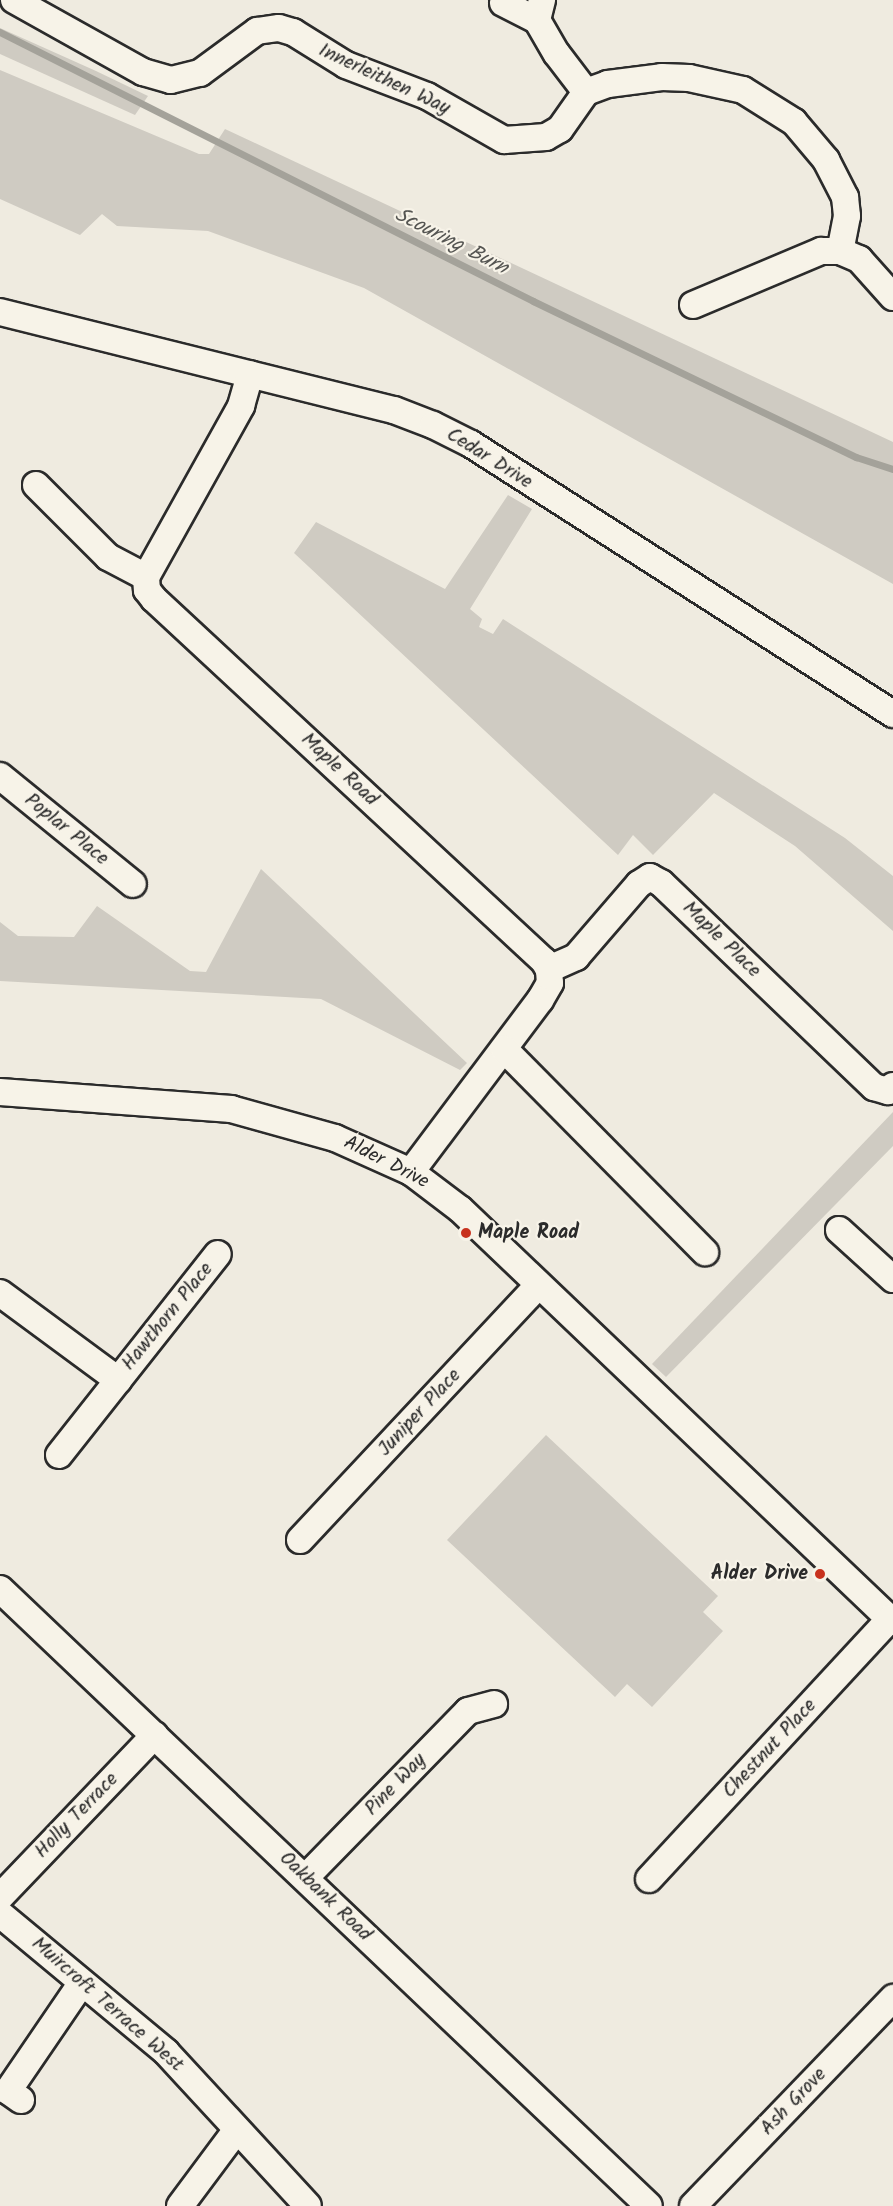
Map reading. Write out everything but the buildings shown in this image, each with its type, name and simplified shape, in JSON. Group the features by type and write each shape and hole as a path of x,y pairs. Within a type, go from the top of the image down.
{"street":[{"name":"Innerleithen Way","path":"14,0 143,72 171,80 200,73 257,31 279,28 293,32 346,65 427,96 504,140 531,140 560,129 586,92"},
{"path":"503,3 539,10 556,54 586,92 634,80 689,78 743,90 768,102 794,122 826,160 845,197 847,216 840,251"},
{"path":"693,305 821,251 840,251 859,259 893,297"},
{"name":"Cedar Drive","path":"0,312 394,410 471,444 893,714"},
{"path":"36,485 108,557 146,577 241,406 250,374"},
{"name":"Maple Road","path":"146,577 147,590 154,599 549,969"},
{"name":"Poplar Place","path":"0,776 132,884"},
{"name":"Maple Place","path":"549,969 576,957 639,884 650,878 661,883 874,1087 888,1091 893,1086"},
{"path":"411,1172 546,991 549,969"},
{"path":"504,1049 705,1252"},
{"name":"Alder Drive","path":"0,1092 231,1109 335,1138 411,1172 446,1196 891,1620"},
{"path":"839,1230 893,1279"},
{"name":"Hawthorn Place","path":"59,1455 218,1254"},
{"name":"Juniper Place","path":"300,1540 539,1286"},
{"name":"Hawthorn Place","path":"0,1293 118,1380"},
{"name":"Oakbank Road","path":"0,1589 649,2206"},
{"name":"Chestnut Place","path":"649,1879 891,1620"},
{"name":"Pine Way","path":"305,1878 468,1710 494,1704"},
{"name":"Holly Terrace","path":"0,1897 155,1735"},
{"name":"Muircroft Terrace West","path":"0,1914 81,1984 166,2052 236,2131 308,2206"},
{"path":"10,2092 81,1984"},
{"name":"Ash Grove","path":"693,2206 893,1998"},
{"path":"180,2206 236,2131"}],"shaded area":[{"path":"0,28 148,96 135,115 0,54"},
{"path":"0,70 199,154 209,154 225,129 893,442 893,584 364,288 208,231 117,226 102,214 80,235 0,199"},
{"path":"508,495 532,509 470,609 482,619 479,627 493,634 503,619 845,838 893,876 893,931 795,846 714,793 653,855 633,835 618,855 294,553 316,522 445,589"},
{"path":"261,869 467,1063 460,1070 321,999 0,981 0,922 18,936 74,937 97,906 190,971 206,972"},
{"path":"893,1112 893,1146 666,1377 652,1364"},
{"path":"546,1435 718,1596 703,1612 723,1631 652,1707 627,1684 615,1697 447,1540"}],"waterway":[{"name":"Scouring Burn","path":"0,32 533,301 856,457 893,469"}],"place":[{"name":"Maple Road","path":"466,1233"},
{"name":"Alder Drive","path":"820,1574"}]}
